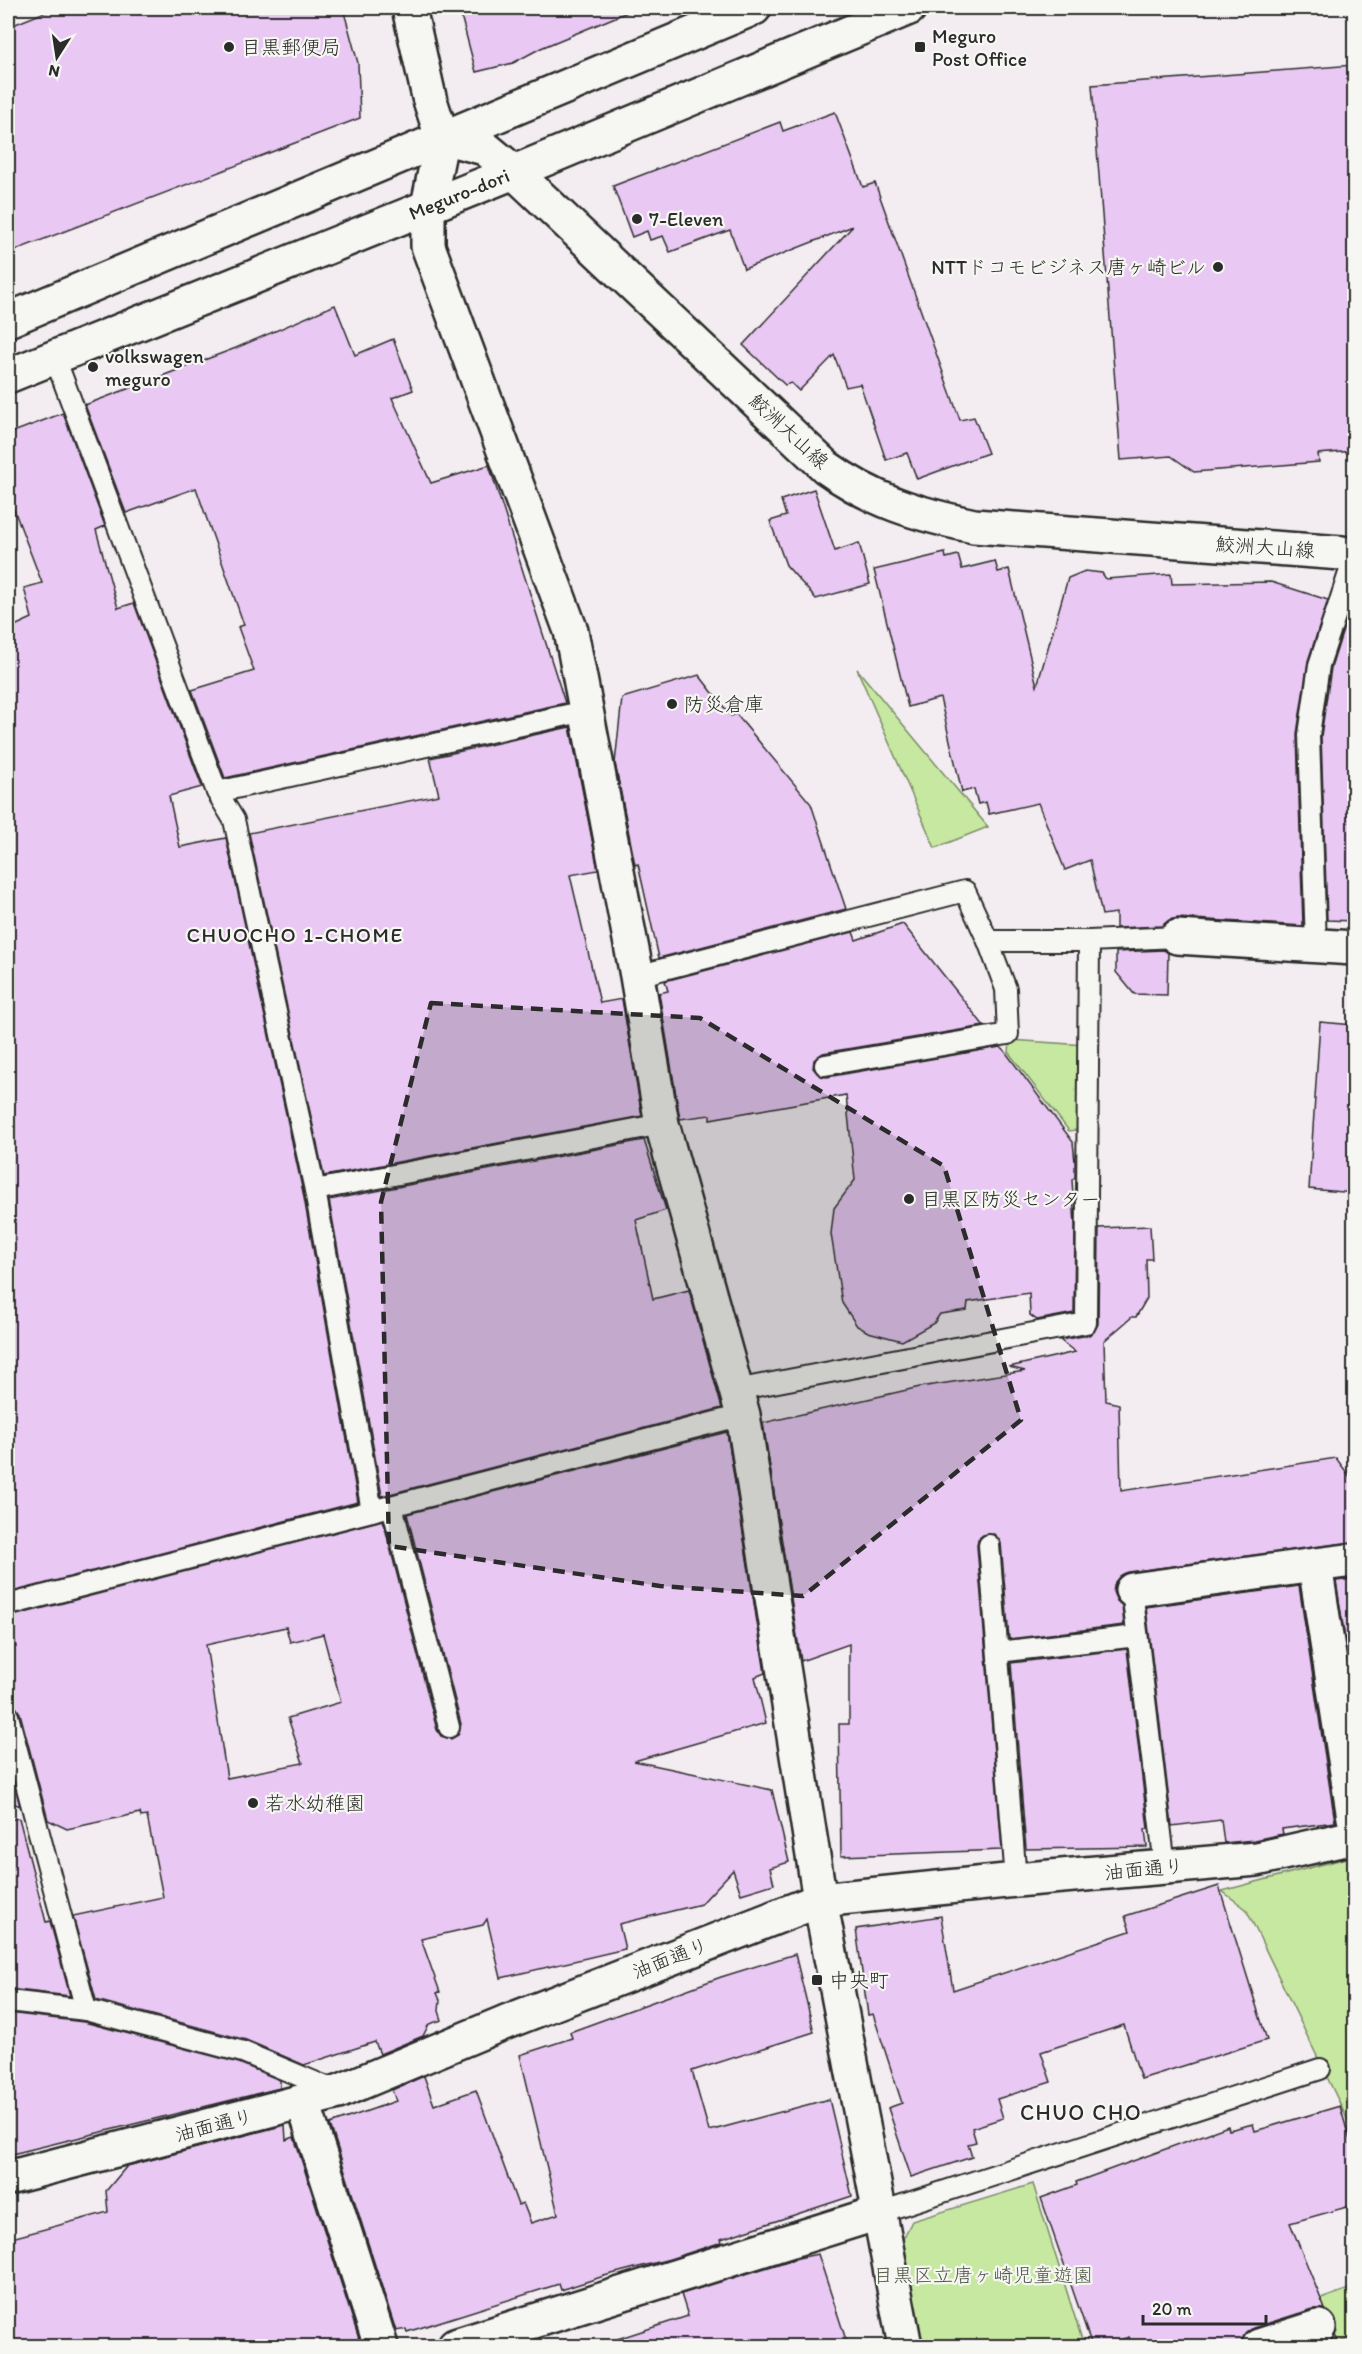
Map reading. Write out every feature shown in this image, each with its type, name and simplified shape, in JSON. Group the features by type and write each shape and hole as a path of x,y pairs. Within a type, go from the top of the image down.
{"street":[{"path":"409,8 429,97 442,137 428,206 428,246 571,631 637,976 662,1124 740,1402 820,1900 905,2346"},
{"path":"8,320 754,8"},
{"name":"Meguro-dori","path":"8,376 514,172 909,8"},
{"name":"鮫洲大山線","path":"442,137 485,148 514,172 826,467 850,484 889,503 924,516 974,526 1342,553 1354,557"},
{"path":"1177,937 1354,948"},
{"path":"1132,1590 1354,1560"},
{"path":"1315,1565 1354,1818"},
{"name":"油面通り","path":"8,2178 338,2092 506,2022 820,1900 1016,1880 1257,1860 1354,1837"},
{"path":"303,2102 381,2346"},
{"path":"455,2346 878,2213"},
{"path":"1259,2346 1319,2327"}],"lane":[{"path":"55,358 217,792 234,820 315,1190 372,1511"},
{"path":"1316,946 1309,735 1320,665 1354,557"},
{"path":"217,792 572,714 585,705"},
{"path":"637,976 965,891 988,941 1006,990 1008,1034 825,1065"},
{"path":"988,941 1177,937"},
{"path":"8,1605 392,1506 740,1402 1086,1323 1089,940"},
{"path":"315,1190 662,1124"},
{"path":"392,1506 449,1727"},
{"path":"989,1545 1016,1880"},
{"path":"1132,1590 1165,1867"},
{"path":"998,1652 1137,1636"},
{"path":"8,1716 86,2010"},
{"path":"8,2001 86,2010 243,2052 338,2092"},
{"path":"878,2213 1320,2069"}],"highlighted area":[{"path":"431,1003 700,1018 944,1166 1021,1420 803,1596 660,1586 389,1546 381,1202"}],"green space":[{"path":"857,669 988,827 935,848"},
{"path":"1010,1040 1085,1045 1083,1129 1069,1131 1009,1053"},
{"path":"1354,1856 1354,2133 1246,1909 1222,1891"},
{"name":"目黒区立唐ヶ崎児童遊園","path":"1033,2184 1084,2346 923,2346 901,2243 912,2221"},
{"path":"1354,2287 1354,2337 1334,2344 1321,2299"}],"building":[{"path":"55,8 343,8 358,63 360,118 8,253 8,27"},
{"path":"459,8 637,8 541,48 513,63 476,72"},
{"name":"NTTドコモビジネス唐ヶ崎ビル","path":"1354,65 1354,451 1318,454 1319,462 1194,472 1171,456 1121,460 1092,85"},
{"path":"835,112 863,187 875,183 960,420 974,417 988,453 917,479 907,453 886,460 860,384 846,387 834,355 799,391 791,383 785,385 743,345 853,226 744,269 730,230 670,252 663,236 650,240 647,231 632,237 613,186 780,122 783,131"},
{"path":"335,305 355,355 393,339 413,390 392,398 431,483 489,465 565,703 225,778 192,690 254,671 238,627 244,625 196,488 126,513 85,405 236,348"},
{"path":"63,413 105,526 96,530 118,608 134,603 202,787 169,796 180,847 226,838 303,1192 358,1502 8,1593 8,629 32,618 24,588 42,583 8,494 8,434"},
{"path":"814,489 835,551 859,543 870,584 816,599 786,565 770,521 786,516 781,500"},
{"path":"945,553 946,558 958,555 962,569 995,561 998,572 1009,569 1037,686 1068,578 1085,571 1102,573 1106,579 1171,574 1172,584 1271,582 1328,600 1308,661 1297,734 1303,926 1178,918 1169,920 1162,926 1116,928 1116,913 1102,915 1090,860 1065,870 1038,803 989,814 986,802 978,804 974,789 962,792 940,698 908,707 874,570"},
{"path":"1350,608 1354,609 1354,921 1327,920 1321,736 1331,668"},
{"path":"699,675 731,716 736,714 811,804 846,909 659,958 638,864 635,865 615,763 622,698"},
{"path":"570,727 598,870 570,875 600,1003 622,999 642,1116 324,1176 249,833 439,795 430,758"},
{"path":"903,924 984,1026 823,1053 814,1060 813,1068 820,1076 827,1077 1000,1047 1004,1050 1073,1142 1075,1162 1075,1177 1072,1180 1075,1225 1074,1313 1037,1320 1030,1315 1029,1293 968,1302 967,1310 940,1314 934,1323 902,1341 868,1332 857,1326 842,1303 831,1234 834,1208 855,1180 846,1095 710,1119 710,1115 680,1119 659,993 668,991 665,981 853,932 856,940"},
{"path":"1164,950 1168,953 1167,995 1134,994 1116,972 1116,952"},
{"path":"1320,1022 1354,1025 1354,1193 1309,1189"},
{"path":"644,1140 666,1210 636,1220 653,1299 689,1290 722,1408 382,1496 329,1200"},
{"path":"1150,1226 1152,1259 1146,1259 1147,1298 1136,1317 1132,1317 1104,1341 1106,1401 1119,1404 1121,1491 1336,1458 1354,1482 1354,1542 1129,1572 1120,1576 1115,1582 1113,1592 1117,1601 1122,1605 1124,1625 1009,1639 1001,1543 994,1534 983,1535 978,1539 977,1546 1002,1850 841,1856 839,1724 849,1724 849,1644 801,1661 763,1423 920,1387 1025,1371 1009,1367 1075,1352 1060,1340 1089,1335 1094,1332 1098,1324 1099,1228"},
{"path":"727,1432 765,1673 755,1677 766,1723 634,1761 772,1790 789,1862 770,1868 774,1884 741,1894 733,1870 701,1904 619,1924 625,1949 501,1978 487,1919 483,1925 421,1939 440,1992 437,1993 442,2020 429,2024 423,2036 380,2054 375,2042 304,2065 246,2040 96,2000 73,1916 163,1897 147,1816 141,1817 140,1813 67,1829 48,1820 20,1713 16,1707 8,1704 8,1648 16,1647 9,1617 383,1520 437,1730 441,1736 451,1739 458,1735 461,1724 407,1514","holes":["286,1627 290,1642 323,1634 341,1702 288,1718 303,1763 227,1778 206,1645"]},
{"path":"1354,1579 1354,1698 1336,1581"},
{"path":"1299,1586 1335,1822 1282,1829 1283,1834 1224,1843 1221,1820 1172,1826 1146,1607"},
{"path":"1127,1649 1148,1829 1145,1829 1147,1847 1026,1849 1011,1663"},
{"path":"8,1761 20,1806 8,1801"},
{"path":"19,1818 46,1922 50,1921 70,1996 8,1989 8,1820"},
{"path":"1219,1886 1267,2040 1141,2079 1124,2025 1041,2052 1051,2082 997,2099 1003,2118 972,2128 976,2142 968,2144 972,2157 911,2177 888,2108 902,2103 873,2014 868,2015 856,1929 941,1916 953,1990 1130,1931 1125,1916"},
{"path":"795,1954 814,2032 692,2071 709,2131 829,2099 852,2196 721,2239 722,2242 670,2259 561,2290 559,2284 407,2332 406,2329 396,2331 330,2124 396,2101 392,2090 424,2076 434,2105 476,2090 518,2205 523,2203 531,2223 558,2214 520,2055 572,2038 570,2032 721,1977"},
{"path":"8,2013 84,2022 239,2063 280,2080 280,2088 8,2155"},
{"path":"1340,2106 1354,2154 1354,2205 1290,2223 1325,2309 1313,2309 1253,2328 1245,2334 1241,2346 1133,2346 1129,2337 1103,2346 1092,2346 1041,2198 1077,2185 1076,2182 1228,2126 1229,2130 1253,2124 1255,2131"},
{"path":"285,2125 286,2140 294,2137 360,2342 344,2346 8,2346 8,2239 108,2212 106,2191 127,2166"},
{"path":"818,2254 848,2346 615,2346 614,2340 688,2316 681,2294"},
{"path":"1335,2335 1340,2346 1320,2346 1332,2340"}],"place":[{"name":"目黒郵便局","path":"229,47"},
{"name":"Meguro Post Office","path":"920,47"},
{"name":"7-Eleven","path":"637,219"},
{"name":"NTTドコモビジネス唐ヶ崎ビル","path":"1218,267"},
{"name":"volkswagen meguro","path":"93,367"},
{"name":"防災倉庫","path":"672,704"},
{"name":"目黒区防災センター","path":"909,1199"},
{"name":"若水幼稚園","path":"253,1803"},
{"name":"中央町","path":"817,1980"}],"district":[{"name":"CHUOCHO 1-CHOME","path":"295,934"},
{"name":"CHUO CHO","path":"1081,2112"}]}
